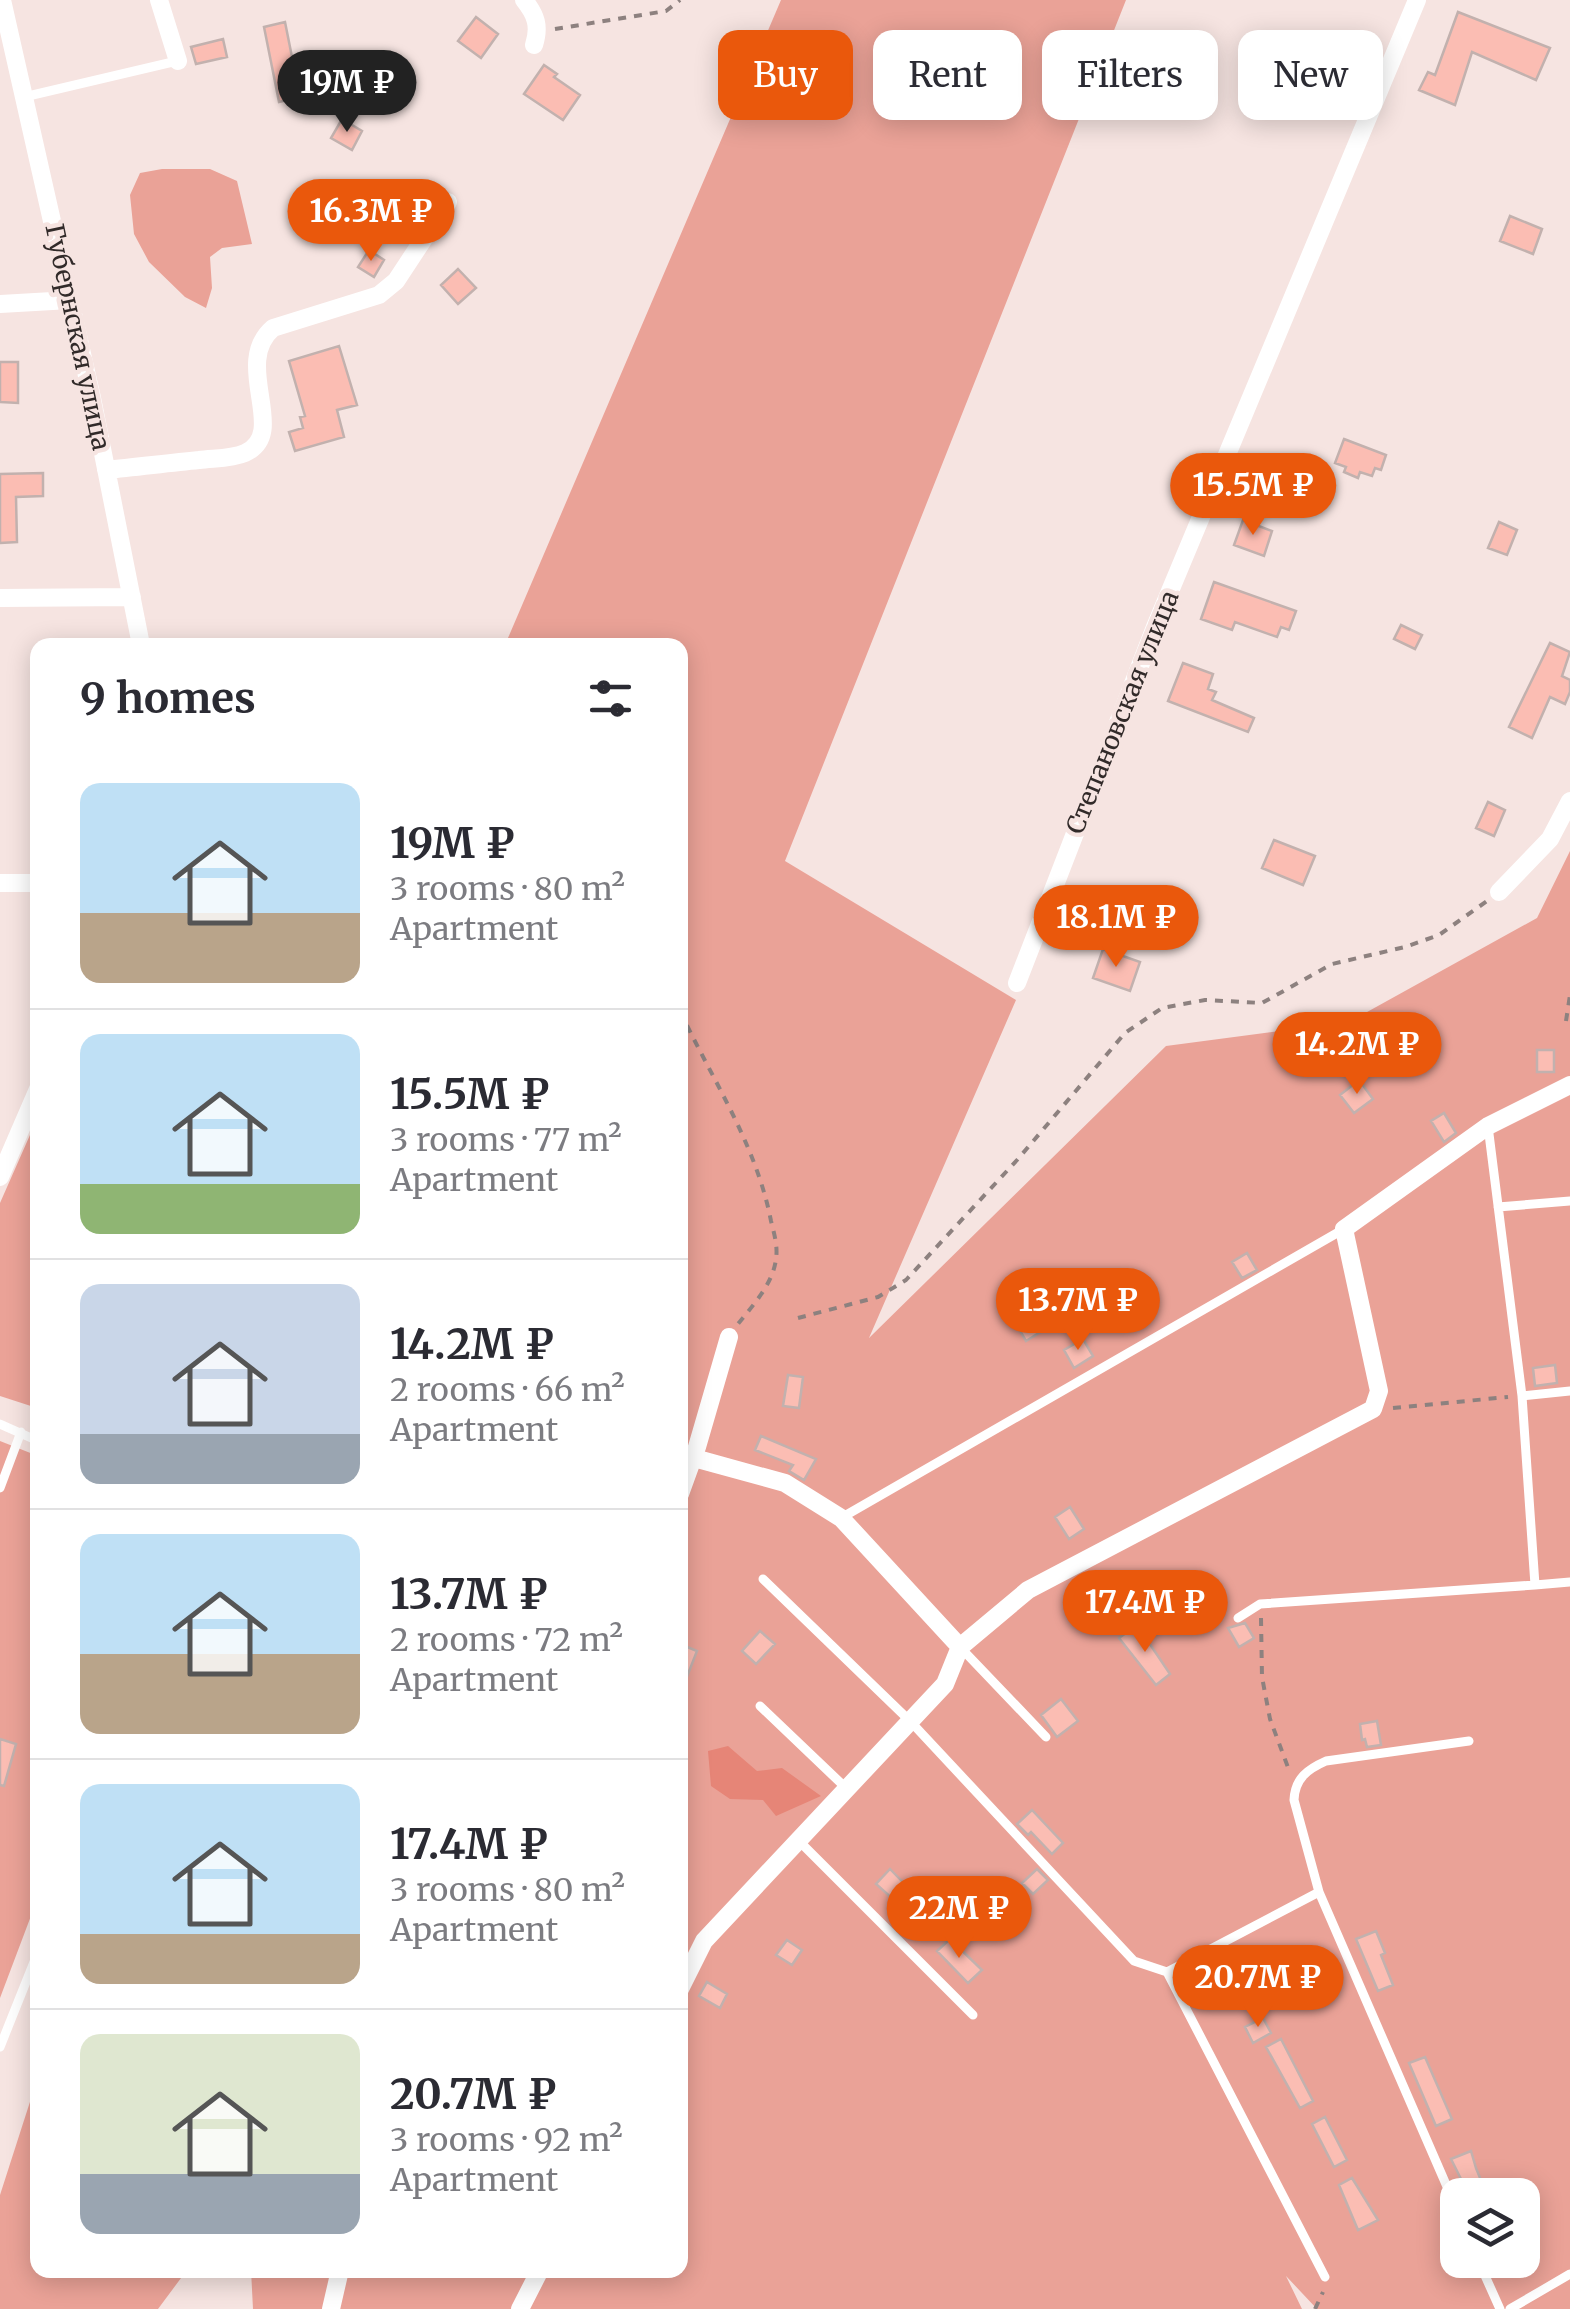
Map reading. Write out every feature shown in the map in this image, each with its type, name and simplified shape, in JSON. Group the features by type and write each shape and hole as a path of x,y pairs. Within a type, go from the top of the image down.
{"street":[{"name":"Губернская улица","path":"2,0 5,31 70,300 140,638"},
{"path":"160,0 178,61"},
{"path":"524,0 534,13 536,39"},
{"name":"Степановская улица","path":"1017,982 1154,627 1416,0"},
{"path":"106,470 236,456 256,446 264,429 255,366 264,336 273,328 379,295 400,274 448,202"},
{"path":"0,304 70,300"},
{"path":"0,598 132,597"},
{"path":"1499,892 1550,839 1570,801"},
{"path":"0,883 30,884"},
{"path":"688,1974 704,1941 945,1684 960,1647 1028,1590 1373,1410 1379,1392 1344,1229 1488,1126 1570,1085"},
{"path":"0,1177 4,1155 30,1105"},
{"path":"688,1473 729,1337"},
{"path":"694,1458 784,1484 840,1518 960,1647"},
{"path":"330,2309 338,2278"},
{"path":"520,2309 536,2278"}],"lane":[{"path":"24,97 178,61"},
{"path":"1488,1126 1522,1396 1535,1585"},
{"path":"1498,1207 1570,1201"},
{"path":"840,1518 1344,1229"},
{"path":"1522,1396 1570,1392"},
{"path":"0,1424 30,1437"},
{"path":"0,1488 21,1432"},
{"path":"763,1579 911,1722 1134,1961 1167,1972 1325,2277"},
{"path":"1238,1618 1260,1604 1570,1582"},
{"path":"960,1647 1046,1737"},
{"path":"760,1706 846,1788"},
{"path":"1443,2178 1319,1892 1294,1789 1310,1768 1326,1761 1470,1742"},
{"path":"797,1839 973,2015"},
{"path":"1167,1972 1319,1892"},
{"path":"0,2047 30,1972"},
{"path":"1510,2309 1570,2274"},
{"path":"1486,2278 1500,2309"}],"path":[{"path":"536,39 666,11 680,0"},
{"path":"798,1318 878,1297 906,1280 1018,1159 1125,1032 1162,1008 1205,1000 1262,1003 1332,964 1405,948 1439,935 1499,892"},
{"path":"1566,1020 1570,995"},
{"path":"688,1028 752,1151 776,1244 770,1281 729,1337"},
{"path":"1373,1410 1522,1396"},
{"path":"1260,1604 1262,1676 1270,1720 1294,1789"},
{"path":"1315,2309 1321,2302 1325,2277"}],"shaded area":[{"path":"781,0 1126,0 1114,30 1042,30 1042,120 1078,120 785,861 1016,1000 869,1338 1166,1046 1349,1022 1537,918 1570,851 1570,2309 1317,2309 1286,2276 1302,2309 253,2309 251,2278 688,2278 688,638 508,638 730,120 853,120 853,30 768,30"},
{"path":"210,169 237,181 252,244 222,248 210,257 212,288 206,308 185,297 149,262 134,234 130,195 140,173"},
{"path":"30,1135 30,1406 0,1396 0,1203"},
{"path":"0,1441 30,1453 30,1919 0,1998"},
{"path":"728,1746 757,1771 782,1768 821,1796 776,1816 763,1800 730,1799 711,1786 708,1751"},
{"path":"30,2102 30,2278 181,2278 158,2309 0,2309 0,2195"}],"building":[{"path":"1458,12 1550,48 1536,80 1472,52 1455,105 1419,90 1428,72 1435,75"},
{"path":"476,17 498,34 481,58 458,41"},
{"path":"285,22 300,97 279,102 264,27"},
{"path":"223,39 227,57 196,64 191,47"},
{"path":"544,65 580,95 563,120 524,94"},
{"path":"342,119 362,131 352,150 331,138"},
{"path":"1510,216 1542,229 1533,254 1500,241"},
{"path":"369,250 384,260 374,277 358,267"},
{"path":"458,269 476,288 458,304 441,285"},
{"path":"339,346 357,405 337,410 344,437 295,451 289,432 303,428 300,417 305,416 289,361"},
{"path":"0,362 18,362 18,403 0,402"},
{"path":"1344,439 1386,455 1381,470 1375,468 1372,476 1360,472 1358,478 1344,472 1346,467 1335,463"},
{"path":"43,473 43,496 16,497 17,542 0,543 0,474"},
{"path":"1243,520 1272,531 1264,556 1234,545"},
{"path":"1499,522 1517,530 1507,555 1488,548"},
{"path":"1214,582 1296,611 1289,630 1281,627 1277,637 1235,622 1232,630 1201,619"},
{"path":"1401,625 1422,635 1415,649 1394,639"},
{"path":"1550,643 1570,652 1562,676 1570,680 1570,692 1565,704 1550,697 1532,738 1509,727"},
{"path":"1183,663 1213,674 1208,689 1216,692 1212,700 1254,718 1248,732 1168,701"},
{"path":"1488,802 1505,810 1494,836 1476,828"},
{"path":"1274,840 1315,856 1303,885 1262,868"},
{"path":"1103,949 1140,962 1130,991 1093,978"},
{"path":"1537,1050 1554,1050 1554,1072 1537,1072"},
{"path":"1359,1080 1373,1099 1354,1113 1340,1095"},
{"path":"1444,1113 1456,1133 1444,1142 1431,1121"},
{"path":"1247,1253 1257,1270 1242,1278 1232,1262"},
{"path":"1032,1315 1042,1331 1026,1341 1016,1324"},
{"path":"1083,1339 1093,1356 1074,1368 1064,1350"},
{"path":"1555,1365 1557,1383 1535,1386 1533,1368"},
{"path":"788,1375 803,1377 799,1408 783,1406"},
{"path":"761,1436 816,1459 804,1480 789,1471 793,1465 755,1450"},
{"path":"1070,1507 1084,1529 1069,1539 1055,1517"},
{"path":"1202,1597 1214,1614 1200,1624 1189,1607"},
{"path":"1245,1623 1254,1638 1239,1647 1228,1628"},
{"path":"1137,1625 1170,1674 1156,1685 1119,1638"},
{"path":"760,1631 775,1644 756,1664 742,1651"},
{"path":"688,1647 697,1651 688,1674"},
{"path":"1061,1699 1078,1721 1057,1737 1041,1715"},
{"path":"1377,1721 1381,1745 1367,1747 1360,1724"},
{"path":"0,1739 16,1744 4,1786 0,1785"},
{"path":"1032,1810 1063,1843 1052,1854 1031,1832 1028,1835 1017,1824"},
{"path":"890,1869 932,1912 915,1928 900,1912 904,1909 876,1884"},
{"path":"1037,1869 1048,1880 1033,1894 1022,1883"},
{"path":"1376,1931 1393,1985 1378,1991 1356,1939"},
{"path":"950,1939 982,1970 968,1983 937,1951"},
{"path":"787,1940 802,1950 792,1965 776,1955"},
{"path":"707,1982 727,1994 720,2008 699,1996"},
{"path":"1263,2018 1271,2033 1253,2043 1245,2027"},
{"path":"1281,2039 1313,2101 1300,2108 1266,2047"},
{"path":"1425,2057 1452,2119 1436,2126 1409,2063"},
{"path":"1325,2117 1347,2160 1334,2167 1312,2124"},
{"path":"1471,2151 1480,2178 1460,2178 1451,2159"},
{"path":"1352,2178 1378,2220 1358,2230 1339,2185"}]}
